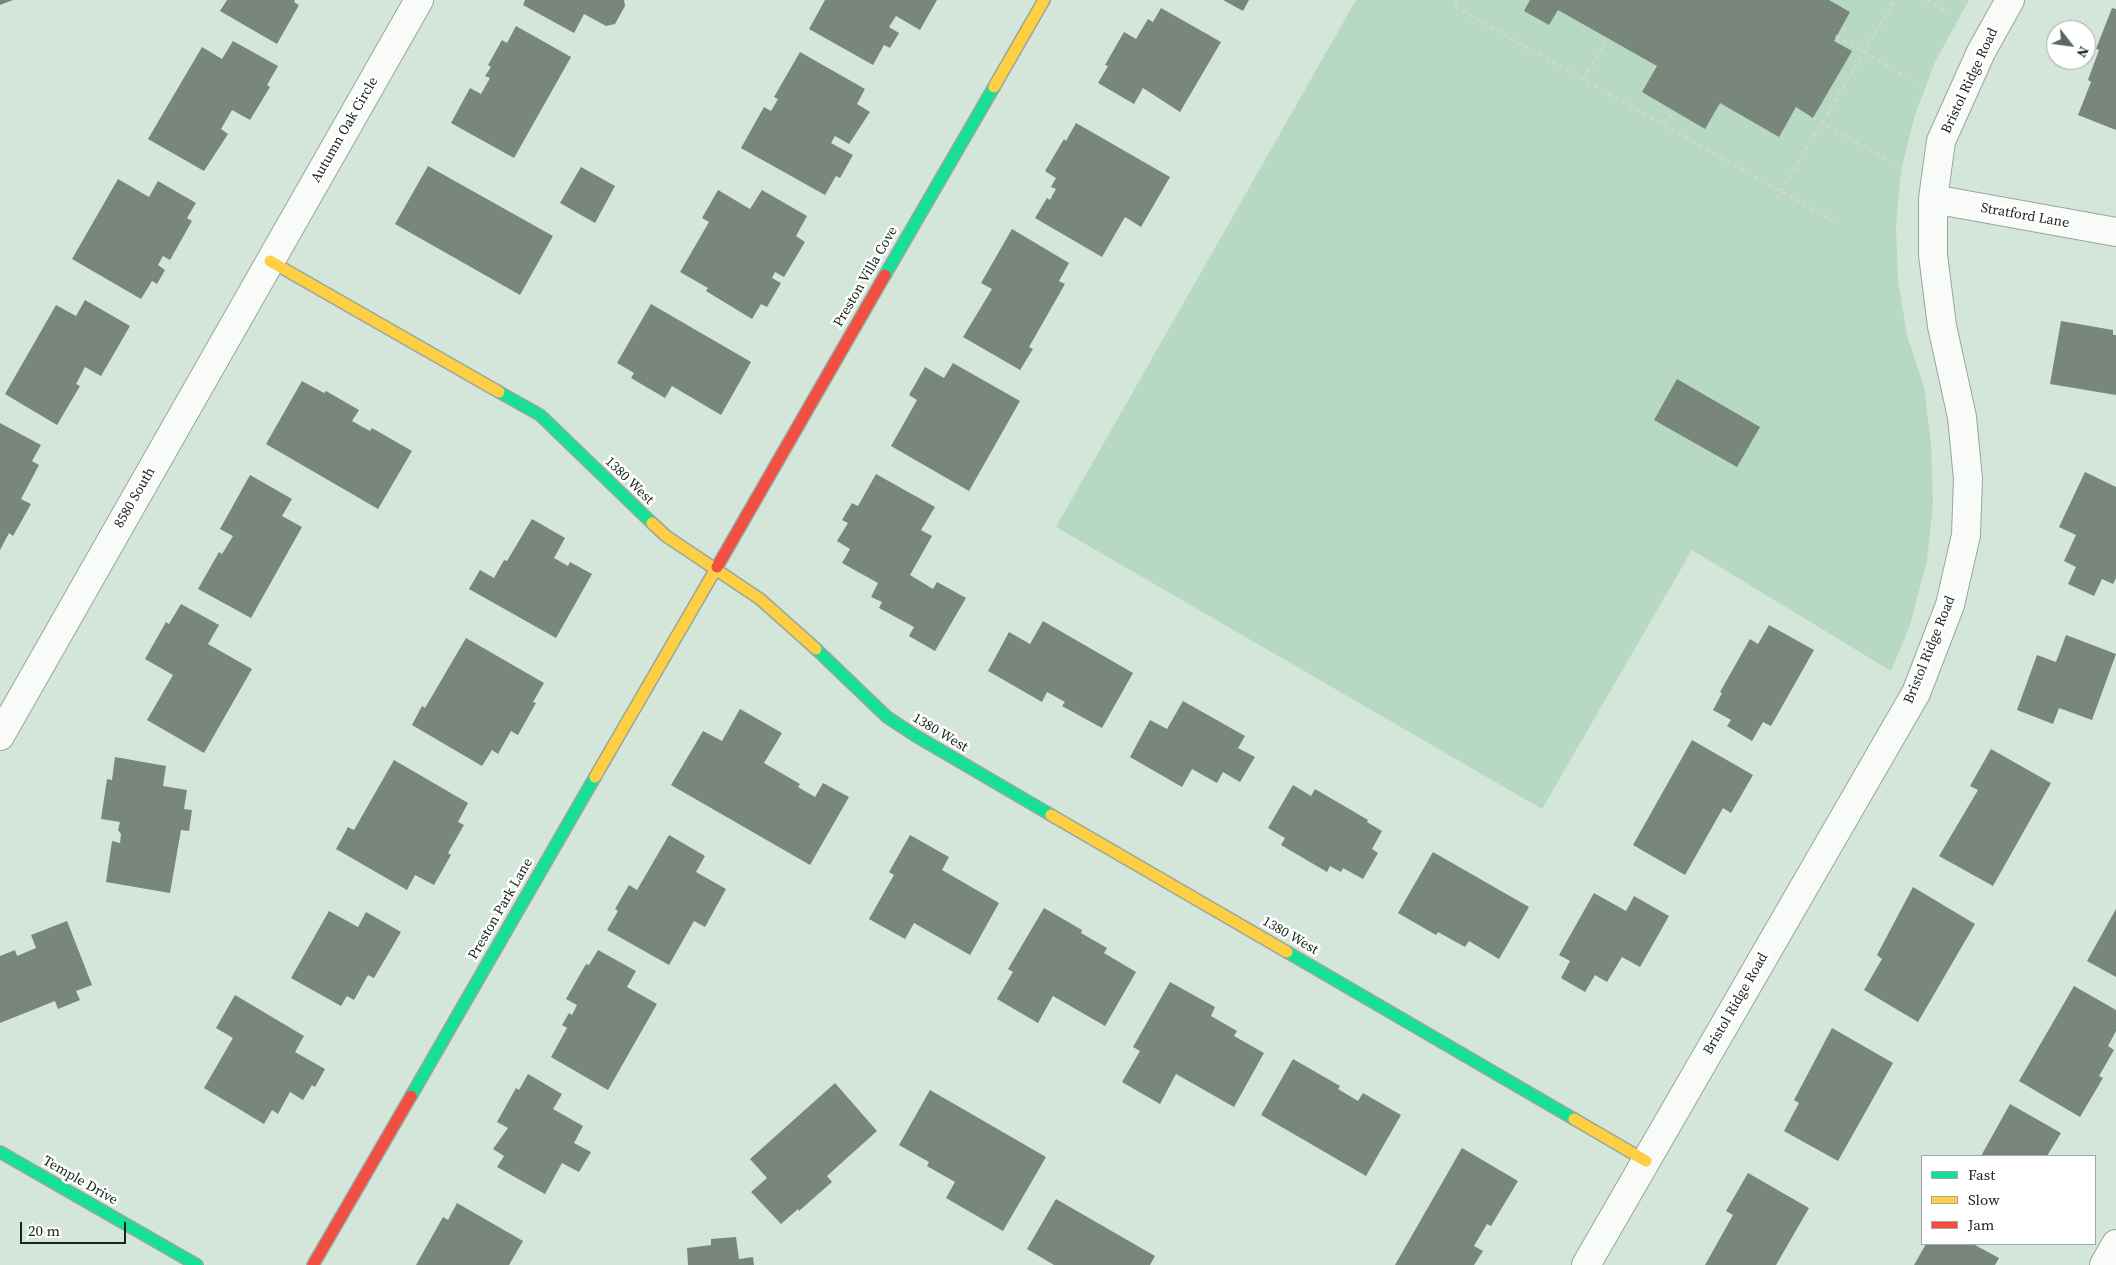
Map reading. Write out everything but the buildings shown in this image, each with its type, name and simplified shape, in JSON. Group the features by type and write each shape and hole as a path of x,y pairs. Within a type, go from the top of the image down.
{"street":[{"name":"Autumn Oak Circle","path":"270,261 420,0"},
{"name":"Preston Villa Cove","path":"715,569 1044,0"},
{"name":"Bristol Ridge Road","path":"1586,1265 1916,693 1950,605 1966,535 1968,479 1962,417 1942,326 1933,255 1933,199 1942,141 1981,52 2010,0"},
{"name":"Stratford Lane","path":"1933,199 2116,232"},
{"name":"1380 West","path":"270,261 540,415 666,536 760,599 794,627 887,716 916,736 1646,1161"},
{"name":"8580 South","path":"0,736 270,261"},
{"name":"Preston Park Lane","path":"313,1265 715,569"},
{"name":"Temple Drive","path":"0,1152 196,1265"},
{"path":"2104,1265 2116,1244"}],"path":[{"path":"1457,0 1454,6 1833,221"},
{"path":"1777,198 1895,0"},
{"path":"1927,0 1950,14"},
{"path":"1836,36 1914,81"},
{"path":"1584,79 1608,38"},
{"path":"1664,125 1673,110"},
{"path":"1813,118 1891,162"}],"green space":[{"path":"1356,0 1969,0 1935,62 1915,115 1901,171 1896,226 1898,281 1907,335 1924,387 1931,443 1933,505 1927,561 1910,625 1891,671 1692,550 1542,809 1056,527"}],"traffic: fast":[{"path":"885,275 994,87"},
{"path":"499,392 540,415 652,523"},
{"path":"816,649 887,717 1051,815"},
{"path":"411,1096 595,777"},
{"path":"1287,952 1574,1119"},
{"path":"0,1152 197,1265"}],"traffic: slow":[{"path":"994,87 1044,0"},
{"path":"270,261 499,392"},
{"path":"652,523 666,536 760,599 816,649"},
{"path":"595,777 717,567"},
{"path":"1051,815 1287,952"},
{"path":"1574,1119 1646,1161"}],"traffic: jam":[{"path":"717,567 885,275"},
{"path":"313,1265 411,1096"}]}
